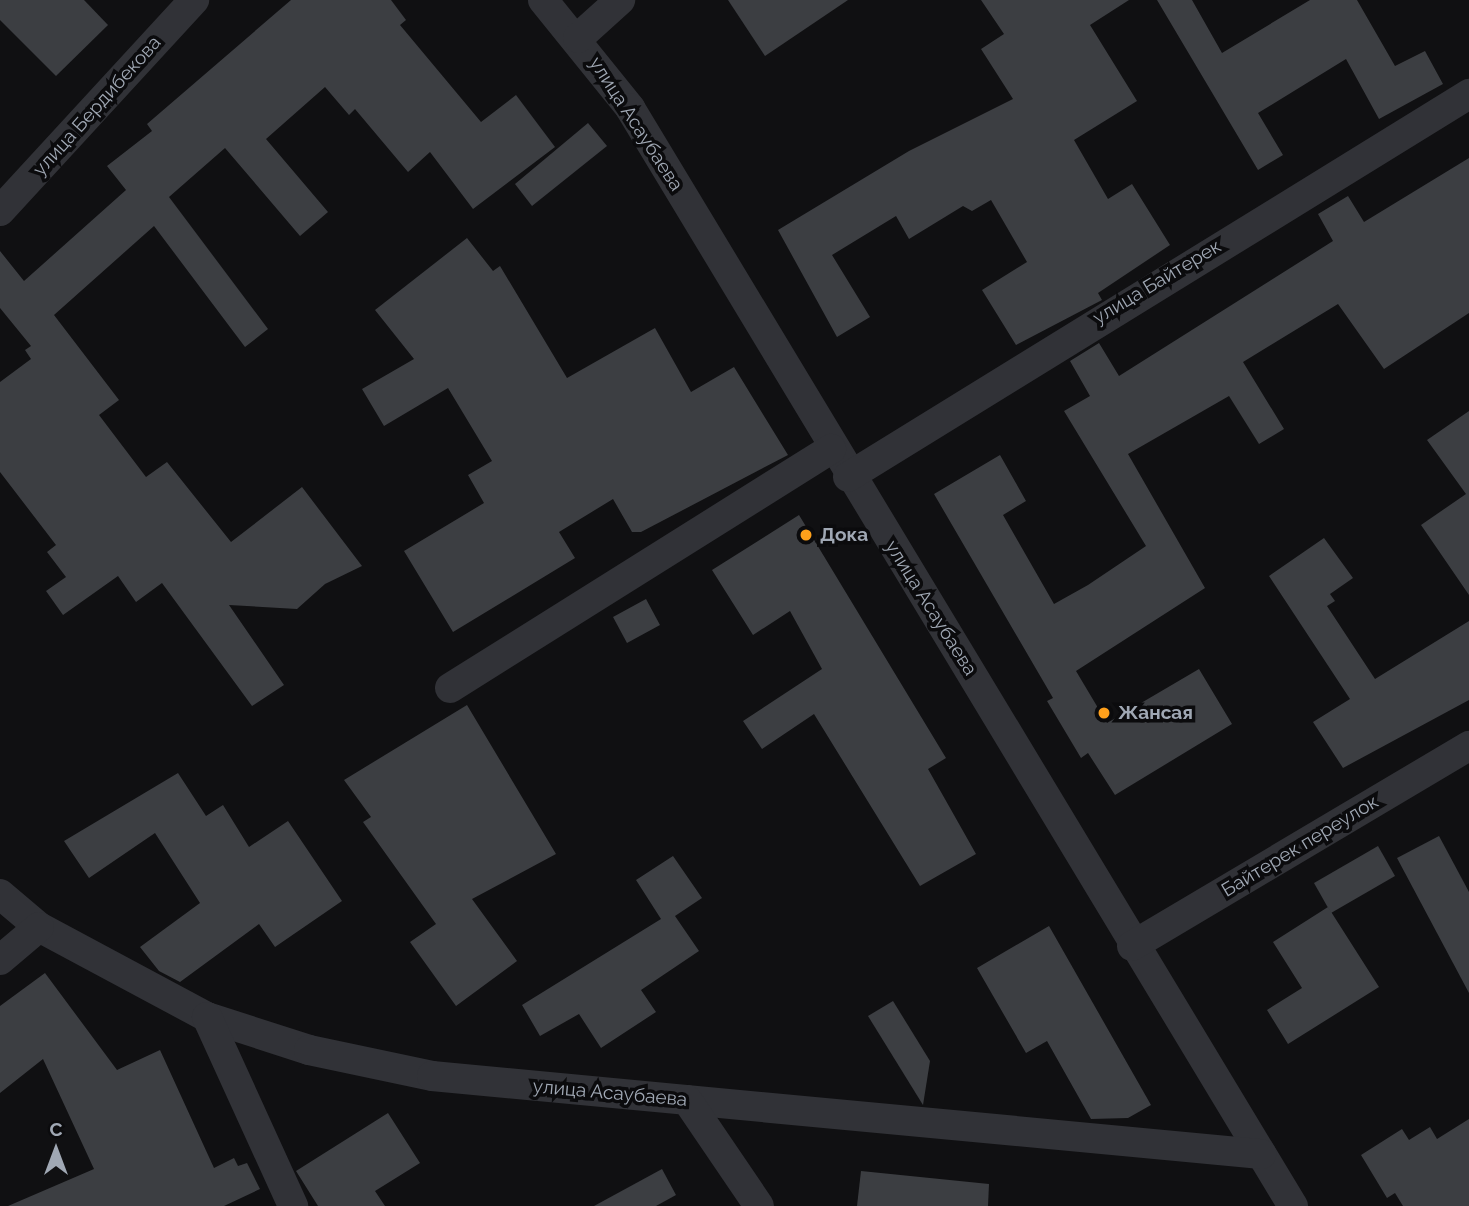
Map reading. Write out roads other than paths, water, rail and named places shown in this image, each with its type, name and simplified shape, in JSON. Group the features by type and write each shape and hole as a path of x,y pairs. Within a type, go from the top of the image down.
{"street":[{"name":"улица Бердибекова","path":"0,211 194,0"},
{"name":"улица Асаубаева","path":"543,0 578,38 630,107 831,449 932,606 1132,946 1293,1206"},
{"path":"578,38 620,0"},
{"name":"улица Байтерек","path":"848,477 1469,93"},
{"path":"450,688 831,449"},
{"name":"Байтерек переулок","path":"1132,946 1469,746"},
{"name":"улица Асаубаева","path":"0,894 39,927 207,1017 309,1050 432,1076 1261,1154"},
{"path":"0,960 39,927"},
{"path":"207,1017 293,1206"},
{"path":"687,1100 759,1206"}],"place":[{"name":"Дока","path":"806,535"},
{"name":"Жансая","path":"1104,713"}]}
